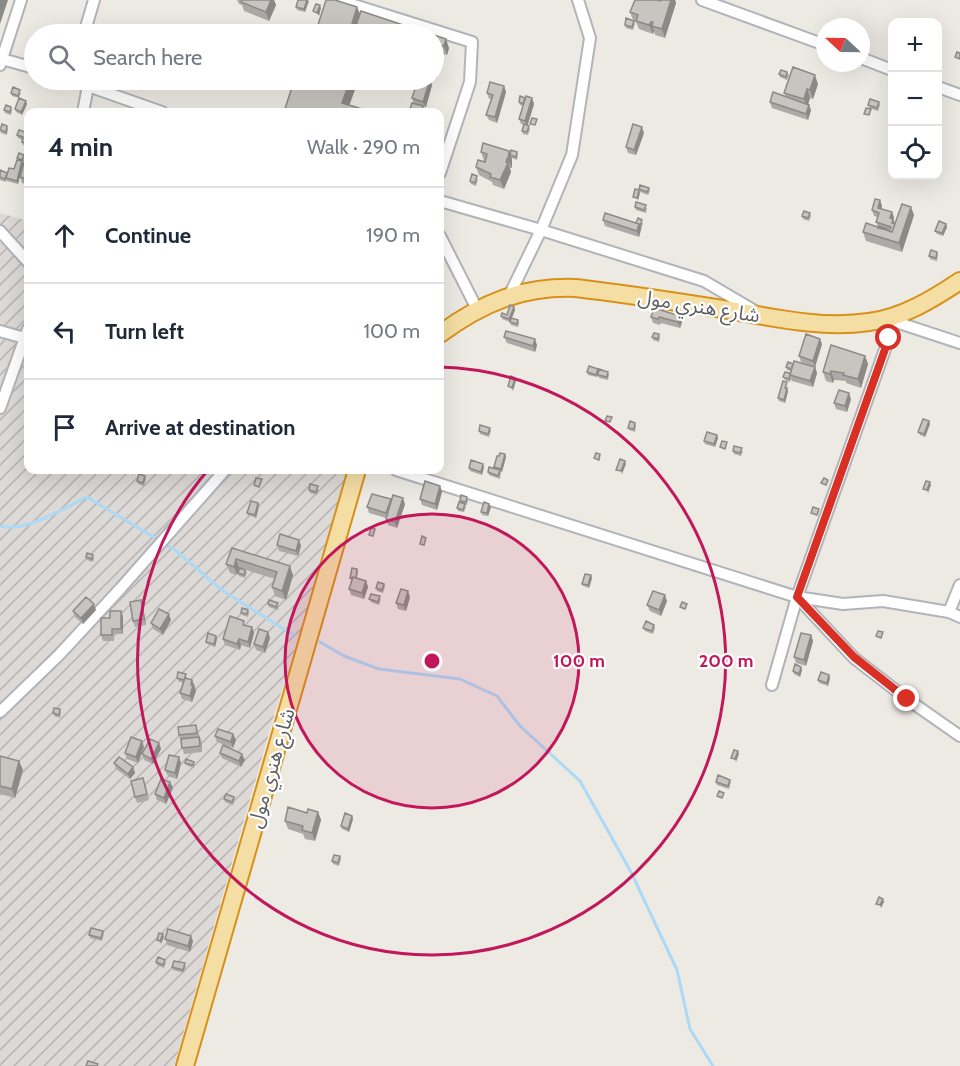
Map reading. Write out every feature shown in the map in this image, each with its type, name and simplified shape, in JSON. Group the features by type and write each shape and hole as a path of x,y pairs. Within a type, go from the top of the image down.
{"highway":[{"name":"شارع هنري مول","path":"444,330 477,309 509,296 538,289 576,288 798,322 871,322 922,304 960,281"},
{"name":"شارع هنري مول","path":"185,1066 356,474"}],"street":[{"path":"21,0 1,62 24,66"},
{"path":"87,24 94,0"},
{"path":"338,0 415,24"},
{"path":"509,296 541,231 572,155 590,38 578,0"},
{"path":"702,0 816,42"},
{"path":"444,33 472,42 470,82 444,161"},
{"path":"870,61 888,68"},
{"path":"942,88 960,95"},
{"path":"84,108 87,90"},
{"path":"99,90 148,108"},
{"path":"444,202 704,281 763,316"},
{"path":"0,231 24,258"},
{"path":"444,244 477,309"},
{"path":"884,318 960,343"},
{"path":"772,685 797,597 889,338 884,318"},
{"path":"0,331 24,335"},
{"path":"0,408 24,343"},
{"path":"0,712 59,655 221,474"},
{"path":"409,474 797,597 843,604 883,600 960,616"},
{"path":"949,612 960,585"},
{"path":"797,597 854,657 907,699 960,736"}],"shaded area":[{"path":"0,213 24,220 24,474 351,474 275,712 174,1066 0,1066"}],"building":[{"path":"241,0 271,0 266,12 241,2"},
{"path":"298,0 307,0 304,9 296,7"},
{"path":"326,0 335,0 357,7 352,24 318,24"},
{"path":"635,0 671,0 662,29 652,26 653,22 649,25 636,21 638,15 630,12"},
{"path":"316,4 320,5 317,13 313,11"},
{"path":"361,11 400,24 356,24"},
{"path":"626,18 634,21 632,27 625,25"},
{"path":"957,52 960,53 960,59 955,57"},
{"path":"793,67 815,75 804,99 784,93"},
{"path":"781,70 787,72 786,77 779,74"},
{"path":"490,82 504,86 495,117 486,115 493,95 487,93"},
{"path":"13,87 20,90 18,96 11,93"},
{"path":"291,90 347,90 342,103 359,108 285,108"},
{"path":"415,90 427,90 423,102 412,98"},
{"path":"773,92 809,105 806,114 770,102"},
{"path":"520,96 525,98 523,104 519,102"},
{"path":"526,96 532,98 525,121 519,119"},
{"path":"19,98 26,101 21,112 15,109"},
{"path":"870,99 879,102 877,108 868,105"},
{"path":"412,103 423,106 422,108 410,108"},
{"path":"6,105 11,107 10,112 4,110"},
{"path":"866,108 871,109 869,115 864,114"},
{"path":"532,118 537,119 535,125 530,124"},
{"path":"2,124 7,126 6,132 0,130"},
{"path":"524,124 529,126 527,132 522,131"},
{"path":"633,124 642,127 634,150 626,147"},
{"path":"19,130 24,132 24,143 22,142 23,137 17,135"},
{"path":"483,143 509,151 506,162 508,163 500,180 490,177 491,174 476,167 478,160 485,162 487,154 481,152"},
{"path":"511,150 517,152 516,157 510,155"},
{"path":"19,153 24,155 22,160 17,158"},
{"path":"17,160 22,161 17,181 6,178 9,168 14,169"},
{"path":"24,163 24,178 20,177"},
{"path":"0,170 7,173 5,179 0,177"},
{"path":"472,174 477,176 475,183 470,181"},
{"path":"640,185 649,188 647,192 639,189"},
{"path":"635,189 639,190 637,198 633,197"},
{"path":"875,199 880,200 878,208 892,212 890,218 895,224 892,232 889,231 891,227 876,222 879,213 872,210"},
{"path":"636,202 646,205 644,210 635,207"},
{"path":"902,204 911,207 899,243 863,232 866,223 892,232"},
{"path":"804,211 810,213 808,218 802,216"},
{"path":"605,213 639,224 637,231 603,220"},
{"path":"638,218 642,220 640,226 636,223"},
{"path":"939,221 946,224 942,233 935,231"},
{"path":"931,250 937,252 936,258 929,256"},
{"path":"510,305 514,307 509,319 501,316 502,313 507,315"},
{"path":"654,308 680,316 678,322 651,317"},
{"path":"511,318 518,320 517,324 510,322"},
{"path":"506,331 535,339 533,346 504,337"},
{"path":"654,333 659,334 658,339 652,337"},
{"path":"806,334 820,339 813,361 799,356"},
{"path":"831,345 865,356 858,379 843,375 844,373 823,372"},
{"path":"794,361 815,367 810,381 790,375"},
{"path":"788,362 793,364 791,369 786,367"},
{"path":"589,366 598,369 596,375 587,372"},
{"path":"599,369 608,372 607,377 598,375"},
{"path":"785,372 790,373 789,379 783,377"},
{"path":"511,376 515,378 512,388 508,386"},
{"path":"783,381 787,382 784,400 778,398"},
{"path":"839,390 849,393 845,406 834,403"},
{"path":"607,416 612,417 610,422 605,421"},
{"path":"923,419 929,421 924,434 918,432"},
{"path":"630,421 635,423 634,429 628,428"},
{"path":"480,425 490,428 488,434 479,431"},
{"path":"707,432 717,435 714,444 704,441"},
{"path":"722,441 727,442 725,449 720,447"},
{"path":"734,446 742,448 740,453 733,451"},
{"path":"500,453 505,454 501,469 494,467"},
{"path":"596,453 600,454 599,460 594,458"},
{"path":"620,459 625,461 621,471 616,470"},
{"path":"471,460 483,464 481,472 469,468"},
{"path":"489,467 500,470 498,476 488,472"},
{"path":"139,474 145,476 143,483 137,481"},
{"path":"256,478 262,479 259,487 254,485"},
{"path":"824,478 828,480 826,485 821,483"},
{"path":"425,481 440,486 435,504 420,499"},
{"path":"926,481 930,482 927,490 923,489"},
{"path":"310,484 318,486 316,492 309,490"},
{"path":"372,494 391,499 386,513 367,507"},
{"path":"393,495 403,498 395,522 386,519"},
{"path":"461,495 467,497 466,502 460,501"},
{"path":"251,501 258,503 255,515 247,513"},
{"path":"459,502 465,504 463,510 457,508"},
{"path":"484,502 489,504 487,513 481,512"},
{"path":"813,507 819,509 817,515 811,513"},
{"path":"371,528 375,529 373,536 369,535"},
{"path":"280,534 299,540 296,551 277,545"},
{"path":"422,536 426,538 424,545 420,544"},
{"path":"232,548 290,566 282,591 272,587 277,572 236,559 234,567 226,564"},
{"path":"87,553 93,555 92,559 86,557"},
{"path":"240,568 245,570 244,575 238,573"},
{"path":"352,568 357,569 356,578 350,578"},
{"path":"585,574 591,575 588,585 582,584"},
{"path":"353,577 366,581 362,593 349,589"},
{"path":"378,582 384,584 382,590 376,588"},
{"path":"401,589 408,591 404,605 396,603"},
{"path":"653,591 665,595 659,610 647,605"},
{"path":"371,594 380,596 378,602 369,599"},
{"path":"86,597 94,604 81,618 73,611"},
{"path":"141,600 144,619 133,621 130,602"},
{"path":"269,600 278,603 276,607 268,604"},
{"path":"682,602 687,604 685,609 680,607"},
{"path":"242,608 248,610 247,614 241,613"},
{"path":"159,609 169,614 160,629 151,623"},
{"path":"110,611 121,611 121,629 112,629 112,635 101,635 101,618 110,618"},
{"path":"230,616 244,621 243,625 252,627 248,642 239,639 237,644 223,639"},
{"path":"646,621 654,625 652,631 643,628"},
{"path":"259,629 268,632 263,647 254,644"},
{"path":"878,631 883,632 881,638 876,636"},
{"path":"208,633 216,636 214,644 206,642"},
{"path":"801,633 811,635 804,660 794,657"},
{"path":"795,664 801,667 799,674 793,671"},
{"path":"178,672 186,674 184,680 177,678"},
{"path":"821,672 829,675 827,683 818,680"},
{"path":"185,678 192,680 190,696 180,693"},
{"path":"54,708 60,709 59,715 53,713"},
{"path":"196,725 197,733 179,735 178,727"},
{"path":"218,729 233,734 231,742 215,736"},
{"path":"131,737 142,741 136,757 125,753"},
{"path":"199,737 200,746 182,748 181,739"},
{"path":"150,739 159,743 151,759 142,754"},
{"path":"223,745 242,754 239,761 220,753"},
{"path":"734,750 738,751 735,759 731,758"},
{"path":"169,755 179,757 175,773 165,770"},
{"path":"0,756 19,761 12,789 0,786"},
{"path":"119,757 133,767 128,774 114,763"},
{"path":"186,759 194,762 193,765 185,763"},
{"path":"718,775 730,780 728,786 716,782"},
{"path":"143,778 147,794 135,797 131,781"},
{"path":"161,779 170,782 164,798 155,794"},
{"path":"719,791 724,793 722,798 717,796"},
{"path":"226,794 234,797 232,802 224,799"},
{"path":"288,807 307,813 308,809 318,812 312,833 302,830 303,826 285,821"},
{"path":"345,813 352,816 348,829 341,826"},
{"path":"334,855 340,856 338,863 332,861"},
{"path":"879,897 883,899 880,905 876,904"},
{"path":"91,928 103,931 101,938 89,935"},
{"path":"168,929 191,936 188,946 165,939"},
{"path":"159,933 163,934 160,941 157,940"},
{"path":"158,957 165,960 163,965 156,962"},
{"path":"174,961 185,963 183,970 172,967"},
{"path":"88,1061 98,1064 97,1066 86,1066"}],"waterway":[{"path":"0,526 21,526 32,523 87,497 175,550 223,591 293,635"},
{"path":"320,642 344,656 379,669 460,679 497,696 520,726 580,781 631,872 677,970 690,1029 713,1066"}],"route":[{"path":"889,338 797,597 854,657 907,699"}]}
